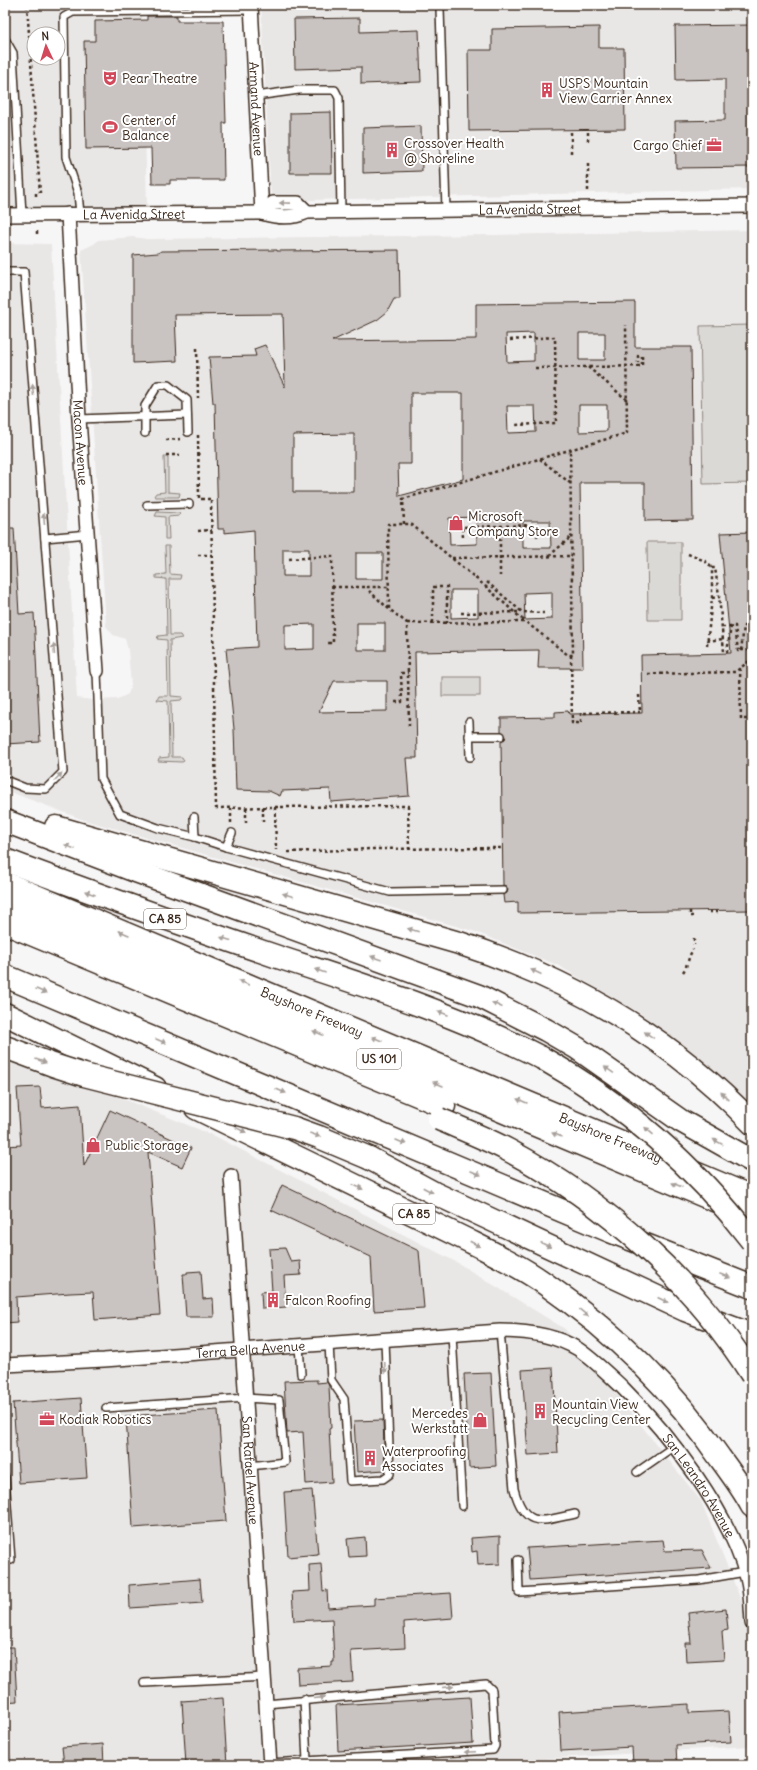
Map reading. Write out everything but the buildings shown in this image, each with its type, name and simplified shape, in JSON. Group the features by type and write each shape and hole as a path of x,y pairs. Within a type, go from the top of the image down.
{"highway":[{"path":"5,812 495,955 562,983 636,1026 681,1058 724,1095 752,1123"},
{"path":"5,821 133,870 479,996 565,1041 681,1121 752,1161"},
{"name":"CA 85","path":"5,860 148,914 444,1014 498,1036 542,1058 591,1087 618,1106 655,1136 704,1184 752,1241"},
{"name":"Bayshore Freeway","path":"5,882 752,1197"},
{"name":"US 101","path":"5,902 752,1216"},
{"path":"5,923 441,1113 538,1167 567,1186 623,1228 648,1250 692,1295 732,1345 752,1375"},
{"path":"5,938 441,1113 488,1125 546,1156 575,1175 632,1217 676,1257 704,1286 752,1350"},
{"path":"5,976 610,1231 752,1287"},
{"name":"CA 85","path":"5,1014 467,1240 543,1282 607,1331 657,1379 702,1432 752,1506"},
{"path":"5,1021 129,1075"},
{"path":"5,1046 53,1065 84,1075 294,1128 332,1142 369,1158 434,1193 678,1307 712,1322 752,1335"}],"street":[{"name":"Armand Avenue","path":"251,8 262,213"},
{"name":"La Avenida Street","path":"5,215 262,213 281,217 297,217 307,212 341,211 446,211 752,206"},
{"name":"Macon Avenue","path":"74,214 79,419 97,671"},
{"name":"San Rafael Avenue","path":"231,1176 270,1764"},
{"name":"Terra Bella Avenue","path":"5,1365 498,1332"},
{"name":"San Leandro Avenue","path":"498,1332 530,1333 546,1336 578,1349 593,1360 630,1396 674,1447 702,1487 722,1520 745,1572 750,1593 752,1623"}],"lane":[{"path":"74,214 78,193 66,157 64,17 73,12 251,8"},
{"path":"440,8 446,211"},
{"path":"5,39 13,53 22,215"},
{"path":"256,96 299,90 335,90 339,98 341,211"},
{"path":"5,272 24,272 63,772 46,789 24,788 5,780"},
{"path":"145,433 145,406 158,385 168,385 187,400 188,432"},
{"path":"79,419 187,415"},
{"path":"147,505 189,504"},
{"path":"45,538 88,534"},
{"path":"97,671 102,779 120,814 158,828 390,892 503,890"},
{"path":"469,722 470,757"},
{"path":"469,736 501,736"},
{"path":"194,817 195,837"},
{"path":"226,847 232,833"},
{"path":"498,1332 514,1489 518,1502 524,1513 532,1519 543,1521 575,1514"},
{"path":"452,1335 462,1506"},
{"path":"329,1344 331,1380 344,1399 350,1481 383,1479 390,1474 385,1340"},
{"path":"299,1346 301,1374"},
{"path":"106,1408 246,1398 279,1400 285,1462 250,1466"},
{"path":"637,1472 674,1447"},
{"path":"5,1477 11,1560"},
{"path":"518,1560 519,1592 699,1580 745,1572"},
{"path":"144,1683 264,1677"},
{"path":"266,1704 304,1699 486,1684 492,1690 495,1746 492,1750 270,1764"},
{"path":"304,1699 307,1761"},
{"path":"5,1754 6,1765"}],"path":[{"path":"27,5 40,193"},
{"path":"571,132 571,155"},
{"path":"588,132 588,144"},
{"path":"588,164 588,191"},
{"path":"36,193 36,198"},
{"path":"404,524 403,499 627,433 626,325"},
{"path":"510,340 555,337 556,423 516,425"},
{"path":"197,348 198,400"},
{"path":"535,368 642,366 642,356 638,356 638,364"},
{"path":"588,367 627,400"},
{"path":"198,430 199,499 211,498 216,808 408,806 409,849"},
{"path":"166,440 180,440"},
{"path":"570,450 573,655 571,655 572,722 581,723 581,713 640,712 639,695"},
{"path":"166,455 180,455"},
{"path":"540,459 571,484"},
{"path":"389,609 388,524 411,524 522,619 571,655"},
{"path":"463,537 462,527 537,525 537,537"},
{"path":"500,526 500,576"},
{"path":"198,531 212,530"},
{"path":"549,557 572,536"},
{"path":"688,554 705,561 712,568 715,568 720,597 724,652 727,652 731,627"},
{"path":"198,555 212,555"},
{"path":"289,559 332,556 333,643 326,643"},
{"path":"452,558 572,556"},
{"path":"707,646 712,598 712,568"},
{"path":"487,582 522,612"},
{"path":"332,587 389,587"},
{"path":"368,587 368,590 407,623 526,622"},
{"path":"433,623 433,587 447,587 447,623"},
{"path":"712,598 720,597"},
{"path":"461,613 544,613"},
{"path":"407,623 409,726"},
{"path":"722,627 735,626 738,651 751,650 748,626 744,626 741,650"},
{"path":"707,642 723,639"},
{"path":"648,674 735,672 752,659"},
{"path":"740,668 741,719 752,719"},
{"path":"395,702 402,702 400,673 408,673"},
{"path":"263,807 263,822"},
{"path":"275,807 276,853"},
{"path":"231,808 231,823"},
{"path":"246,808 246,823"},
{"path":"284,852 502,848"},
{"path":"690,911 690,916 693,916"},
{"path":"709,912 719,912"},
{"path":"694,938 694,945"},
{"path":"687,964 693,949"}],"shaded area":[{"path":"5,5 142,5 147,206 5,210"},
{"path":"261,5 752,5 752,189 271,201"},
{"path":"752,230 752,1108 729,1083 640,1013 557,965 473,931 84,820 5,790 5,243 51,244 77,698 93,700 118,699 128,694 131,686 128,650 125,639 113,635 106,626 81,250 94,244 98,240 133,237 147,239"},
{"path":"752,325 752,483 703,484 700,326"},
{"path":"164,457 168,457 168,492 180,493 179,497 154,496 156,493 165,492"},
{"path":"157,512 180,513 179,516 168,517 169,539 165,539 165,517 155,516"},
{"path":"647,542 681,542 681,620 648,620"},
{"path":"165,546 169,546 170,574 181,575 180,579 169,579 170,635 180,635 182,638 170,640 171,696 183,697 181,700 171,701 172,757 182,757 184,761 182,762 158,761 159,758 169,757 168,701 157,700 159,696 168,696 167,640 157,639 158,636 167,635 166,579 156,578 156,575 166,574"},
{"path":"442,677 480,677 480,696 442,696"},
{"path":"5,1051 215,1136 458,1263 565,1329 701,1501 749,1620 752,1686 752,1746 445,1765 5,1765"}],"place":[{"name":"Pear Theatre","path":"110,78"},
{"name":"USPS Mountain View Carrier Annex","path":"547,90"},
{"name":"Center of Balance","path":"110,127"},
{"name":"Cargo Chief","path":"714,145"},
{"name":"Crossover Health @ Shoreline","path":"392,150"},
{"name":"Microsoft Company Store","path":"456,523"},
{"name":"Public Storage","path":"93,1145"},
{"name":"Falcon Roofing","path":"273,1300"},
{"name":"Mountain View Recycling Center","path":"540,1411"},
{"name":"Kodiak Robotics","path":"47,1419"},
{"name":"Mercedes Werkstatt","path":"480,1420"},
{"name":"Waterproofing Associates","path":"370,1458"}]}
